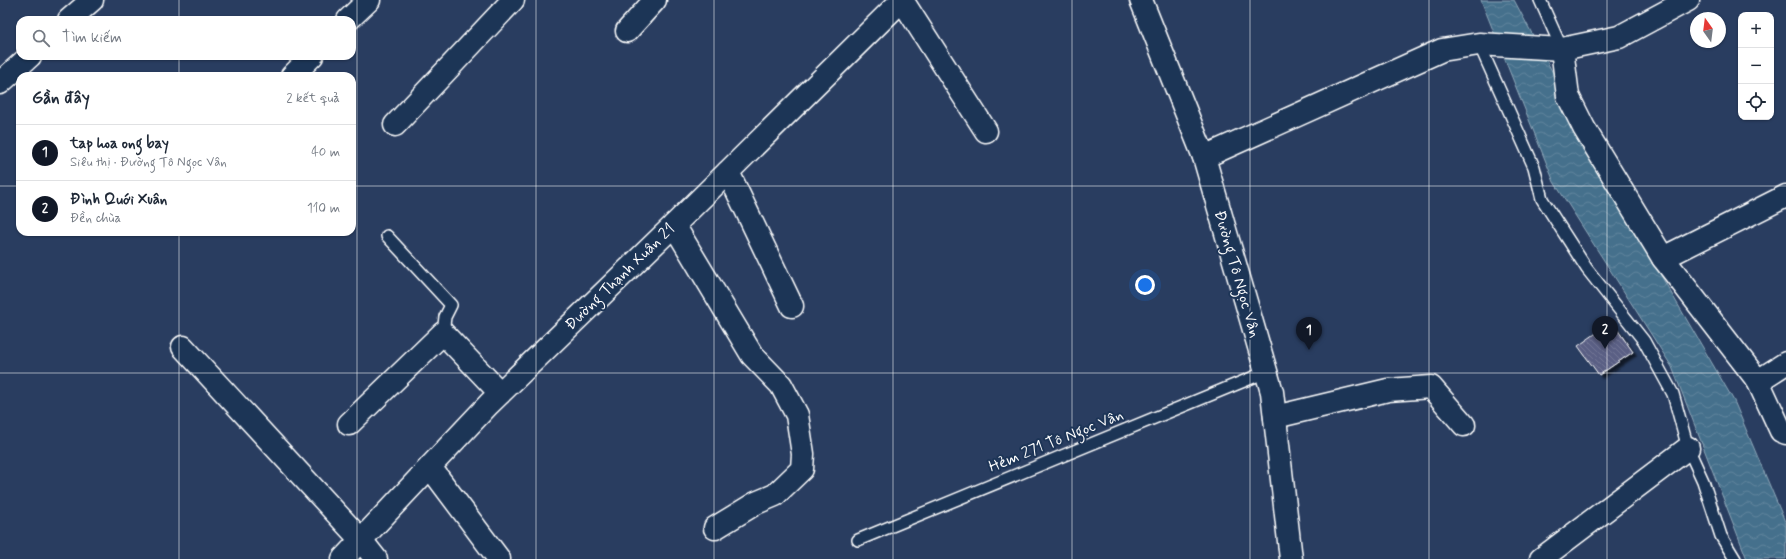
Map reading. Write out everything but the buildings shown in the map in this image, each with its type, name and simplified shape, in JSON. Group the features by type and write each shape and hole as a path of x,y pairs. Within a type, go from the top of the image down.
{"street":[{"path":"74,16 92,0"},
{"path":"352,16 368,0"},
{"path":"395,125 513,0"},
{"path":"626,31 655,0"},
{"path":"902,0 986,131"},
{"name":"Đường Thạnh Xuân 21","path":"343,559 500,393 674,225 902,0"},
{"name":"Đường Tô Ngọc Vân","path":"1141,0 1204,157 1272,392 1291,559"},
{"path":"1204,157 1442,50 1479,44 1554,48 1619,37 1688,0"},
{"path":"1554,48 1568,96 1578,115 1663,258 1758,381 1784,436"},
{"path":"0,83 26,60"},
{"path":"296,72 308,60"},
{"path":"728,172 792,306"},
{"path":"1663,258 1786,196"},
{"path":"674,225 752,355 781,385 797,416 803,454 802,469 775,495 756,502 715,528"},
{"path":"349,424 443,333 500,393"},
{"path":"183,347 361,540 376,559"},
{"path":"1758,381 1786,364"},
{"path":"1275,417 1388,390 1431,387 1464,425"},
{"path":"1541,559 1688,448"},
{"path":"430,467 499,559"}],"lane":[{"path":"1540,0 1554,48"},
{"path":"1479,44 1534,167 1542,198 1587,269 1644,341 1673,394 1688,448 1703,481 1721,536 1735,559"},
{"path":"387,236 450,305 445,317 443,333"},
{"name":"Hẻm 271 Tô Ngọc Vân","path":"858,540 1266,372"}],"water":[{"path":"1481,0 1514,0 1663,279 1734,401 1786,524 1786,559 1747,559 1672,367 1554,182"}],"place":[{"name":"Đình Quới Xuân","path":"1605,349"},
{"name":"tap hoa ong bay","path":"1309,350"}]}
